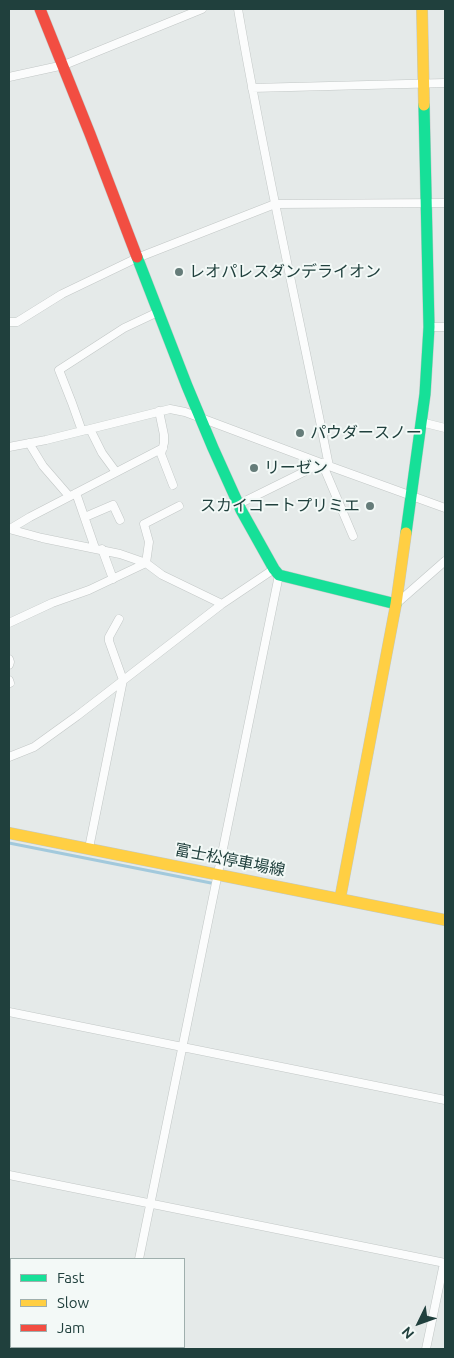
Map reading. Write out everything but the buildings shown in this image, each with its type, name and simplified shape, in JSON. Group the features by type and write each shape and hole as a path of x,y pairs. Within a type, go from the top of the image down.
{"street":[{"path":"40,9 64,65 200,418 238,504 276,572 218,874 139,1258"},
{"path":"9,77 64,65 202,9"},
{"path":"238,9 275,204 301,325 326,464 353,536"},
{"path":"340,899 396,604 425,394 429,327 422,9"},
{"path":"252,88 445,83"},
{"path":"9,322 17,322 62,294 137,258 275,204 445,203"},
{"path":"82,431 59,370 124,328 158,312"},
{"path":"429,327 445,327"},
{"path":"9,447 170,409 185,412 445,508"},
{"path":"159,411 164,435 161,454 173,485"},
{"path":"421,422 445,428"},
{"path":"90,429 102,453 116,472"},
{"path":"29,443 43,466 73,494 113,579"},
{"path":"9,529 30,516 163,448"},
{"path":"238,504 297,474 326,464"},
{"path":"85,517 112,505 120,520"},
{"path":"146,563 149,542 144,524 179,506"},
{"path":"9,529 42,538 98,548 146,563 162,575 222,604"},
{"path":"396,604 445,561"},
{"path":"9,623 52,603 90,590 146,563"},
{"path":"9,757 34,747 222,604 276,572 396,604"},
{"path":"89,848 123,680 108,641 119,619"},
{"path":"9,659 9,665"},
{"name":"富士松停車場線","path":"9,833 445,920"},
{"path":"9,1012 445,1100"},
{"path":"9,1175 445,1263 426,1349"}],"waterway":[{"path":"9,843 211,883"}],"traffic: fast":[{"path":"406,533 425,394 429,327 424,105"},
{"path":"137,257 213,448 241,510 274,569 279,575 396,604"}],"traffic: slow":[{"path":"422,9 424,105"},
{"path":"340,899 396,604 406,533"},
{"path":"9,833 445,920"}],"traffic: jam":[{"path":"40,9 137,257"}],"place":[{"name":"レオパレスダンデライオン","path":"179,272"},
{"name":"パウダースノー","path":"300,433"},
{"name":"リーゼン","path":"254,468"},
{"name":"スカイコートプリミエ","path":"370,506"}]}
